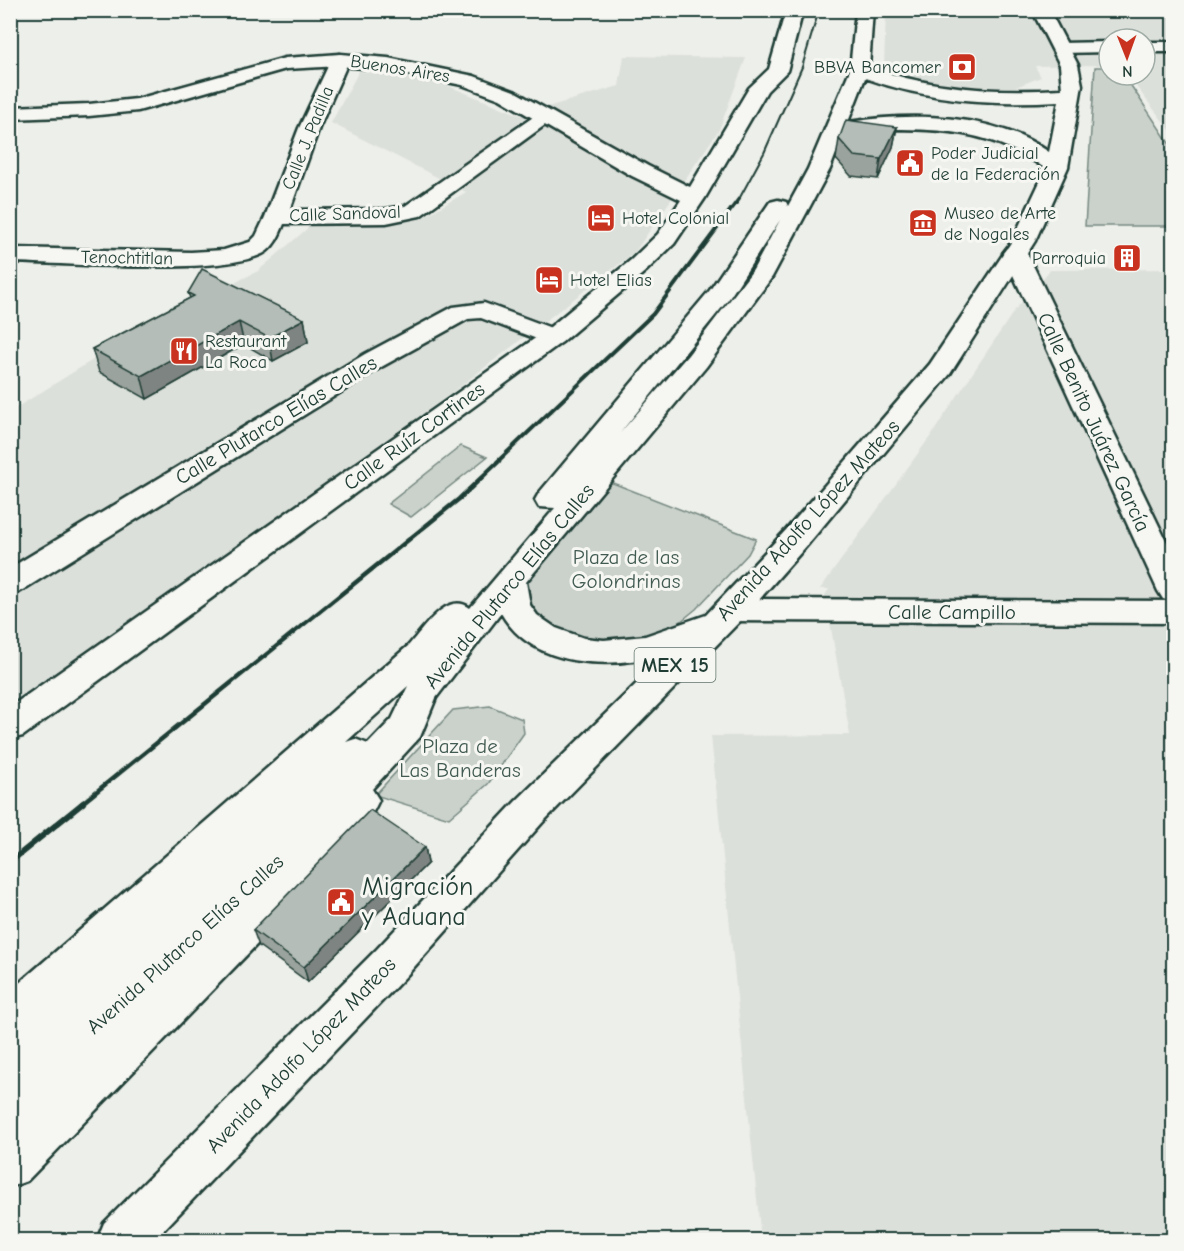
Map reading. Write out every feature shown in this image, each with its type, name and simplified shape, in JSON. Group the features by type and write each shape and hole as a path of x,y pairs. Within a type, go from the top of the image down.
{"main road":[{"name":"Calle Ruíz Cortines","path":"10,726 552,337 639,265 666,239 694,198 760,75 778,71 795,10"},
{"path":"10,1019 411,663 475,594 566,479 687,336 761,234 812,142 835,87 843,63 853,10"},
{"name":"Avenida Plutarco Elías Calles","path":"10,1105 79,1040 235,903 387,748 406,727 421,693 510,580 697,361 764,272 814,179 859,70 865,10"},
{"name":"Avenida Adolfo López Mateos","path":"122,1240 392,962 551,789 728,613 798,536 941,368 1038,212 1058,167 1071,94 1069,65 1040,10"},
{"path":"1061,48 1097,47"},
{"path":"1157,47 1173,47"},
{"name":"Buenos Aires","path":"10,113 89,111 138,105 285,64 340,60 388,64 467,80 507,95 640,171 694,198"},
{"name":"Calle J. Padilla","path":"276,216 309,128 340,60"},
{"path":"859,70 918,90 958,96 1000,98 1071,94"},
{"name":"Calle Sandoval","path":"242,254 263,244 276,216 386,216 412,211 546,117"},
{"path":"836,130 875,123 899,122 988,132 1023,143 1058,167"},
{"name":"Calle Benito Juárez García","path":"1014,253 1173,591"},
{"name":"Tenochtitlan","path":"10,255 191,259 242,254"},
{"name":"Calle Plutarco Elías Calles","path":"10,583 374,360 462,312 484,310 552,337"},
{"path":"510,580 515,610 532,630 554,643 581,650 619,652 653,647 686,635 728,613"},
{"name":"Calle Campillo","path":"728,613 1173,612"},
{"path":"10,1067 421,693"},
{"path":"10,1164 223,952 351,819 387,748"}],"shaded area":[{"path":"886,11 1173,11 1173,134 1136,87 1157,87 1157,27 1097,27 1097,65 1035,66 1041,77 1016,87 989,90 947,88 904,77 884,64"},
{"path":"624,56 746,58 719,130 635,252 453,392 11,707 11,411 147,326 258,271 309,227 420,219 466,192 331,123 359,71 436,81 520,115 619,86"},
{"path":"1173,269 1173,1240 761,1240 711,736 850,735 825,595 829,589 820,589 932,434 1014,311 1050,270"}],"green space":[{"path":"1095,67 1097,67 1097,87 1132,87 1173,149 1173,226 1085,226"},
{"path":"461,446 487,457 411,517 388,504"},
{"name":"Plaza de las Golondrinas","path":"605,480 756,539 748,554 696,609 653,644 596,649 526,620 517,579"},
{"name":"Plaza de Las Banderas","path":"490,706 522,719 524,733 488,784 449,818 375,795 453,710"}],"building":[{"path":"846,120 897,127 881,159 854,156 839,139"},
{"path":"202,269 304,319 269,338 239,322 141,376 92,349 194,296 188,293"},
{"name":"Migración y Aduana","path":"370,810 425,847 304,967 253,930"}],"railway":[{"path":"738,201 764,153 802,67 819,10"},
{"path":"497,462 653,314 739,199"},
{"path":"81,804 459,499 499,461"},
{"path":"10,862 83,803"}],"place":[{"name":"BBVA Bancomer","path":"962,67"},
{"name":"Poder Judicial de la Federación","path":"910,163"},
{"name":"Hotel Colonial","path":"601,218"},
{"name":"Museo de Arte de Nogales","path":"923,223"},
{"name":"Parroquia","path":"1127,258"},
{"name":"Hotel Elias","path":"549,280"},
{"name":"Restaurant La Roca","path":"184,351"},
{"name":"Migración y Aduana","path":"341,902"}]}
